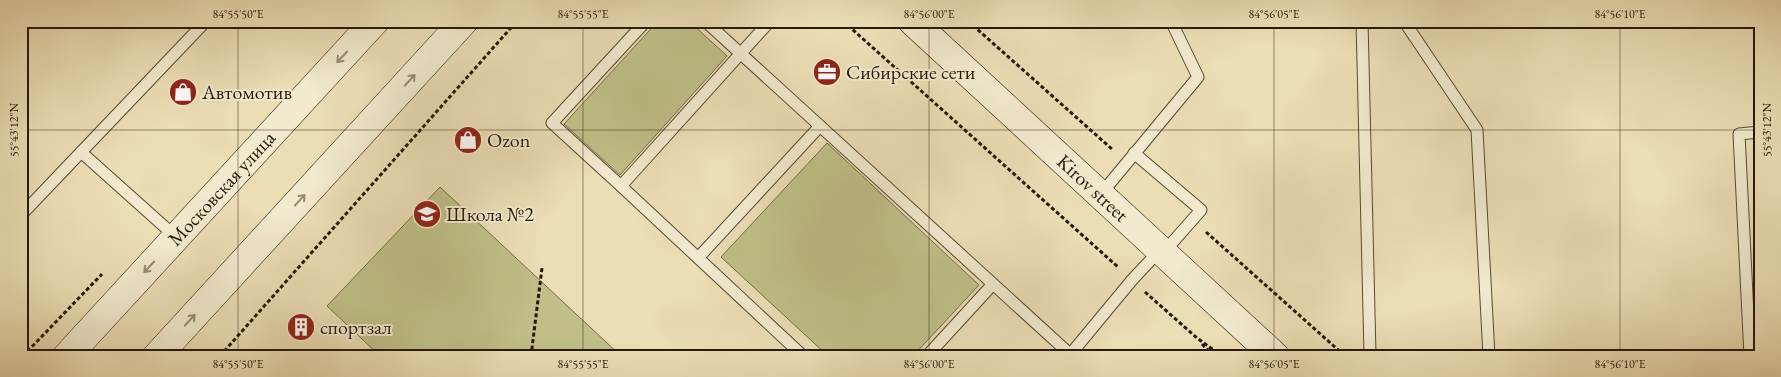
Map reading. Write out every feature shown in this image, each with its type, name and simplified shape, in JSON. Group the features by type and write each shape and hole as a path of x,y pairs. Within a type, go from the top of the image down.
{"main road":[{"name":"Московская улица","path":"67,356 375,21"},
{"path":"157,356 464,21"},
{"name":"Kirov street","path":"912,21 1275,356"}],"lane":[{"path":"21,209 24,212 206,21"},
{"path":"646,21 552,123 803,356"},
{"path":"705,21 1071,355 1132,280 1201,210 1134,154"},
{"path":"621,186 770,21"},
{"path":"1100,194 1198,77 1171,21"},
{"path":"1362,21 1370,344 1370,354 1368,356"},
{"path":"1404,21 1477,130 1489,356"},
{"path":"698,258 820,126"},
{"path":"1750,356 1739,134 1760,132"},
{"path":"82,152 176,237"},
{"path":"926,356 993,284"}],"path":[{"path":"220,356 517,21"},
{"path":"843,21 1197,338 1214,356"},
{"path":"531,356 542,268"},
{"path":"1197,338 1222,356"}],"green space":[{"path":"658,21 689,21 727,56 620,175 564,124"},
{"path":"827,143 979,285 913,356 828,356 721,257"},
{"name":"Школа №2","path":"440,187 621,356 380,356 327,306"}],"place":[{"name":"Сибирские сети","path":"827,72"},
{"name":"Автомотив","path":"183,92"},
{"name":"Ozon","path":"468,140"},
{"name":"Школа №2","path":"427,214"},
{"name":"спортзал","path":"301,327"}]}
